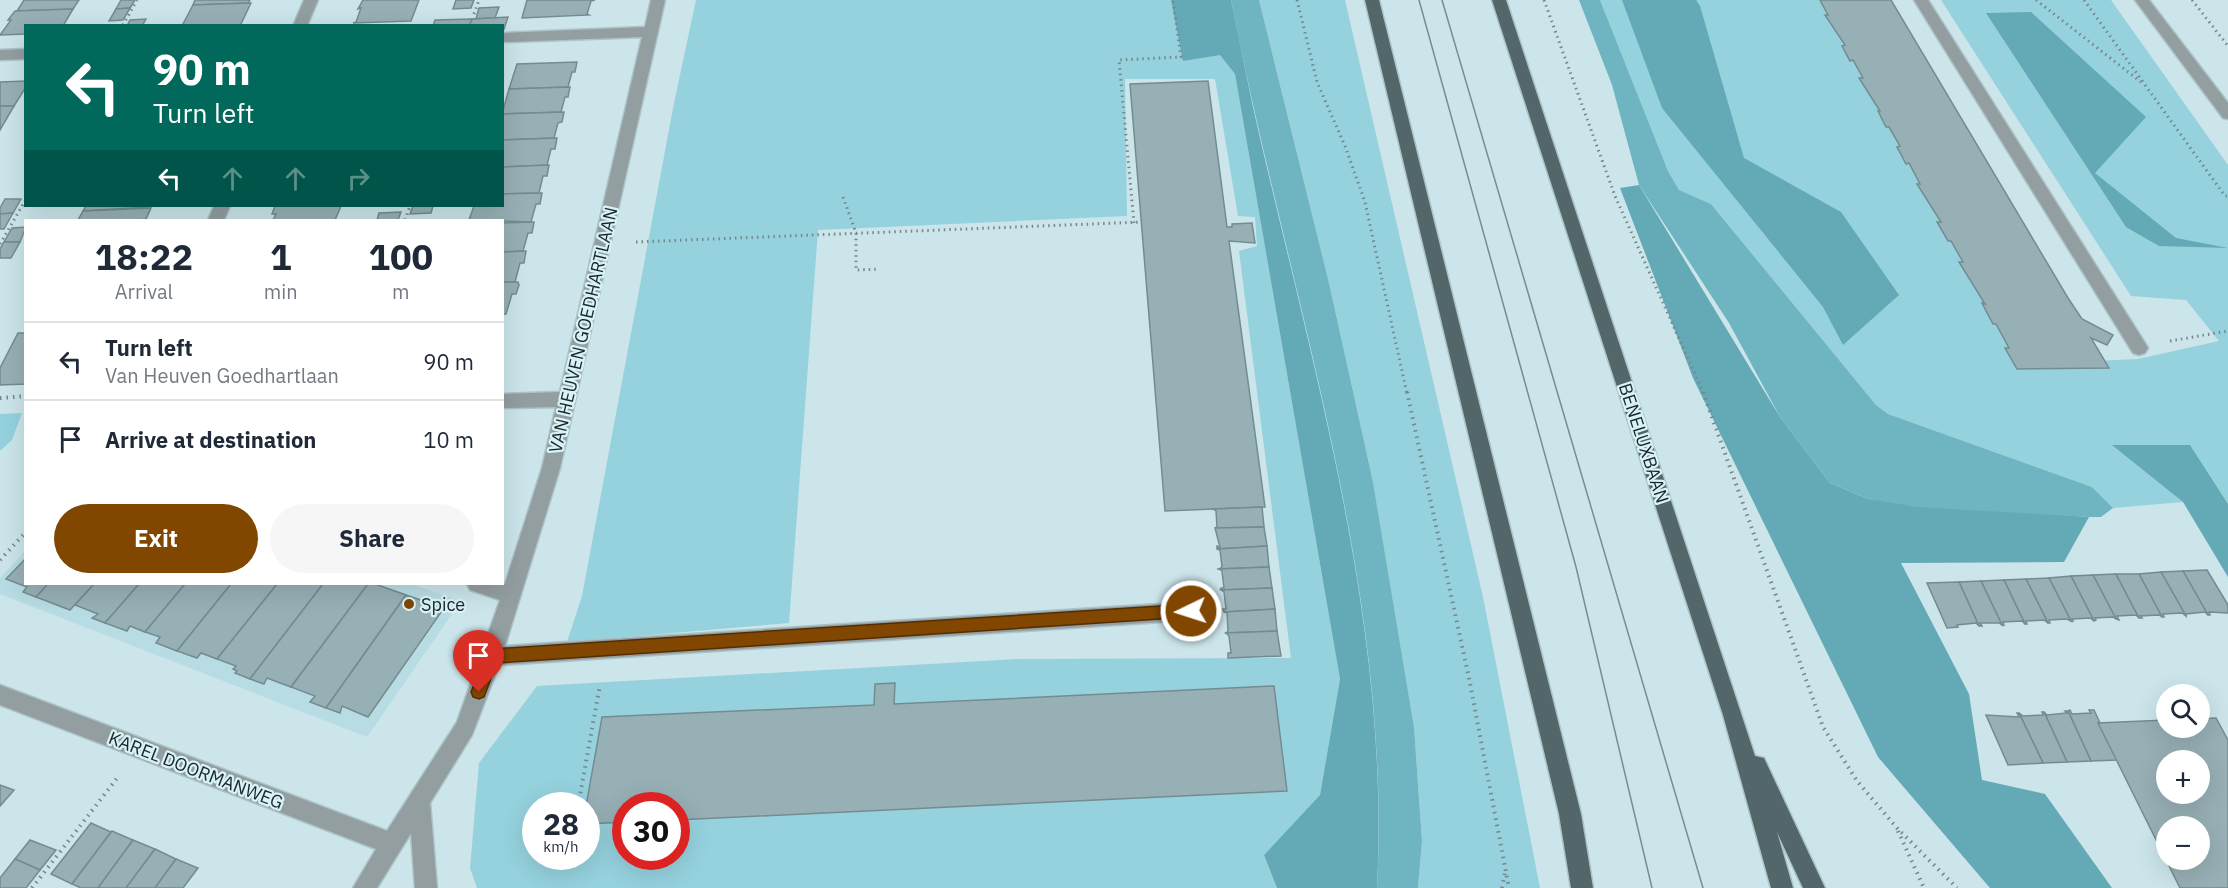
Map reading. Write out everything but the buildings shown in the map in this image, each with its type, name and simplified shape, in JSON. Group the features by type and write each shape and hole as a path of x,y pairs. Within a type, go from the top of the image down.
{"main road":[{"path":"1372,0 1570,813 1582,888"},
{"name":"BENELUXBAAN","path":"1499,0 1733,714 1782,888"},
{"path":"1733,714 1814,888"}],"street":[{"path":"301,24 311,0"},
{"name":"VAN HEUVEN GOEDHARTLAAN","path":"364,888 465,728 492,656 551,468 658,0"},
{"path":"1921,0 2139,348"},
{"path":"2142,0 2228,114"},
{"path":"506,37 651,32"},
{"path":"0,55 24,54"},
{"path":"504,401 567,399"},
{"path":"480,585 512,595"},
{"path":"492,656 1191,611"},
{"name":"KAREL DOORMANWEG","path":"0,695 392,844"},
{"path":"419,802 426,888"}],"path":[{"path":"124,24 137,0"},
{"path":"474,14 479,0"},
{"path":"1134,223 1119,60 1181,57 1173,0"},
{"path":"1297,0 1317,82 1345,146 1365,202 1469,678 1509,888"},
{"path":"1544,0 1615,196 1718,430 1823,727 1857,781 1897,828 1957,888"},
{"path":"2036,0 2146,87"},
{"path":"2084,0 2225,196 2228,196"},
{"path":"2192,0 2228,46"},
{"path":"843,197 856,233 856,270 879,269"},
{"path":"0,244 24,202"},
{"path":"603,243 1142,222"},
{"path":"2139,348 2228,331"},
{"path":"0,398 24,396"},
{"path":"0,560 24,534"},
{"path":"580,792 606,648"},
{"path":"32,888 141,749"},
{"path":"1897,828 1924,888"},
{"path":"1502,888 1506,868"}],"shaded area":[{"path":"696,0 1179,0 1235,74 1340,679 1320,795 1264,855 1277,888 477,888 470,868 479,763 537,686 1019,659 1291,658 1239,251 1257,246 1255,217 1238,216 1215,79 1125,79 1127,216 818,230 789,623 567,642 582,596 674,103"},
{"path":"1171,0 1231,0 1256,121 1325,416 1345,509 1361,603 1372,697 1378,792 1377,888 1277,888 1264,855 1320,795 1340,679 1235,74 1220,55 1183,61"},
{"path":"1231,0 1259,0 1329,283 1373,482 1414,727 1422,841 1418,888 1377,888 1378,775 1369,663 1353,551 1331,441 1254,110"},
{"path":"1259,0 1345,0 1483,597 1540,888 1418,888 1422,841 1414,727 1373,482 1329,283"},
{"path":"1579,0 1600,0 1668,171 1679,190 1711,204 1876,405 1888,414 2092,487 2113,508 2101,517 2089,517 1917,507 1868,499 1830,483 1780,417 1729,323 1639,185 1612,85"},
{"path":"1600,0 1884,0 2094,361 2138,359 2219,341 2186,300 2131,296 1941,0 2111,0 2228,165 2228,504 2190,445 2113,445 2183,502 2113,508 2092,487 1888,414 1876,405 1711,204 1679,190 1668,171"},
{"path":"1622,0 1696,0 1700,6 1744,158 1841,212 1899,295 1843,345 1823,307 1662,108"},
{"path":"2031,12 2146,117 2095,173 2176,238 2228,248 2159,246 2126,227 1986,13"},
{"path":"1639,185 1780,417 1830,483 1868,499 2089,517 2064,562 1901,563 1969,694 1982,780 2045,794 2112,888 1990,888 1878,757 1693,378 1620,188"},
{"path":"22,413 12,440 0,451 0,414"},
{"path":"2112,445 2190,445 2228,504 2228,577 2183,502"},
{"path":"24,552 24,585 414,585 461,601 367,737 0,594 0,578"}],"tram line":[{"path":"1419,0 1576,567 1652,888"},
{"path":"1442,0 1703,888"}],"place":[{"name":"Spice","path":"409,604"}],"route":[{"path":"479,692 492,656 1191,611"}]}
